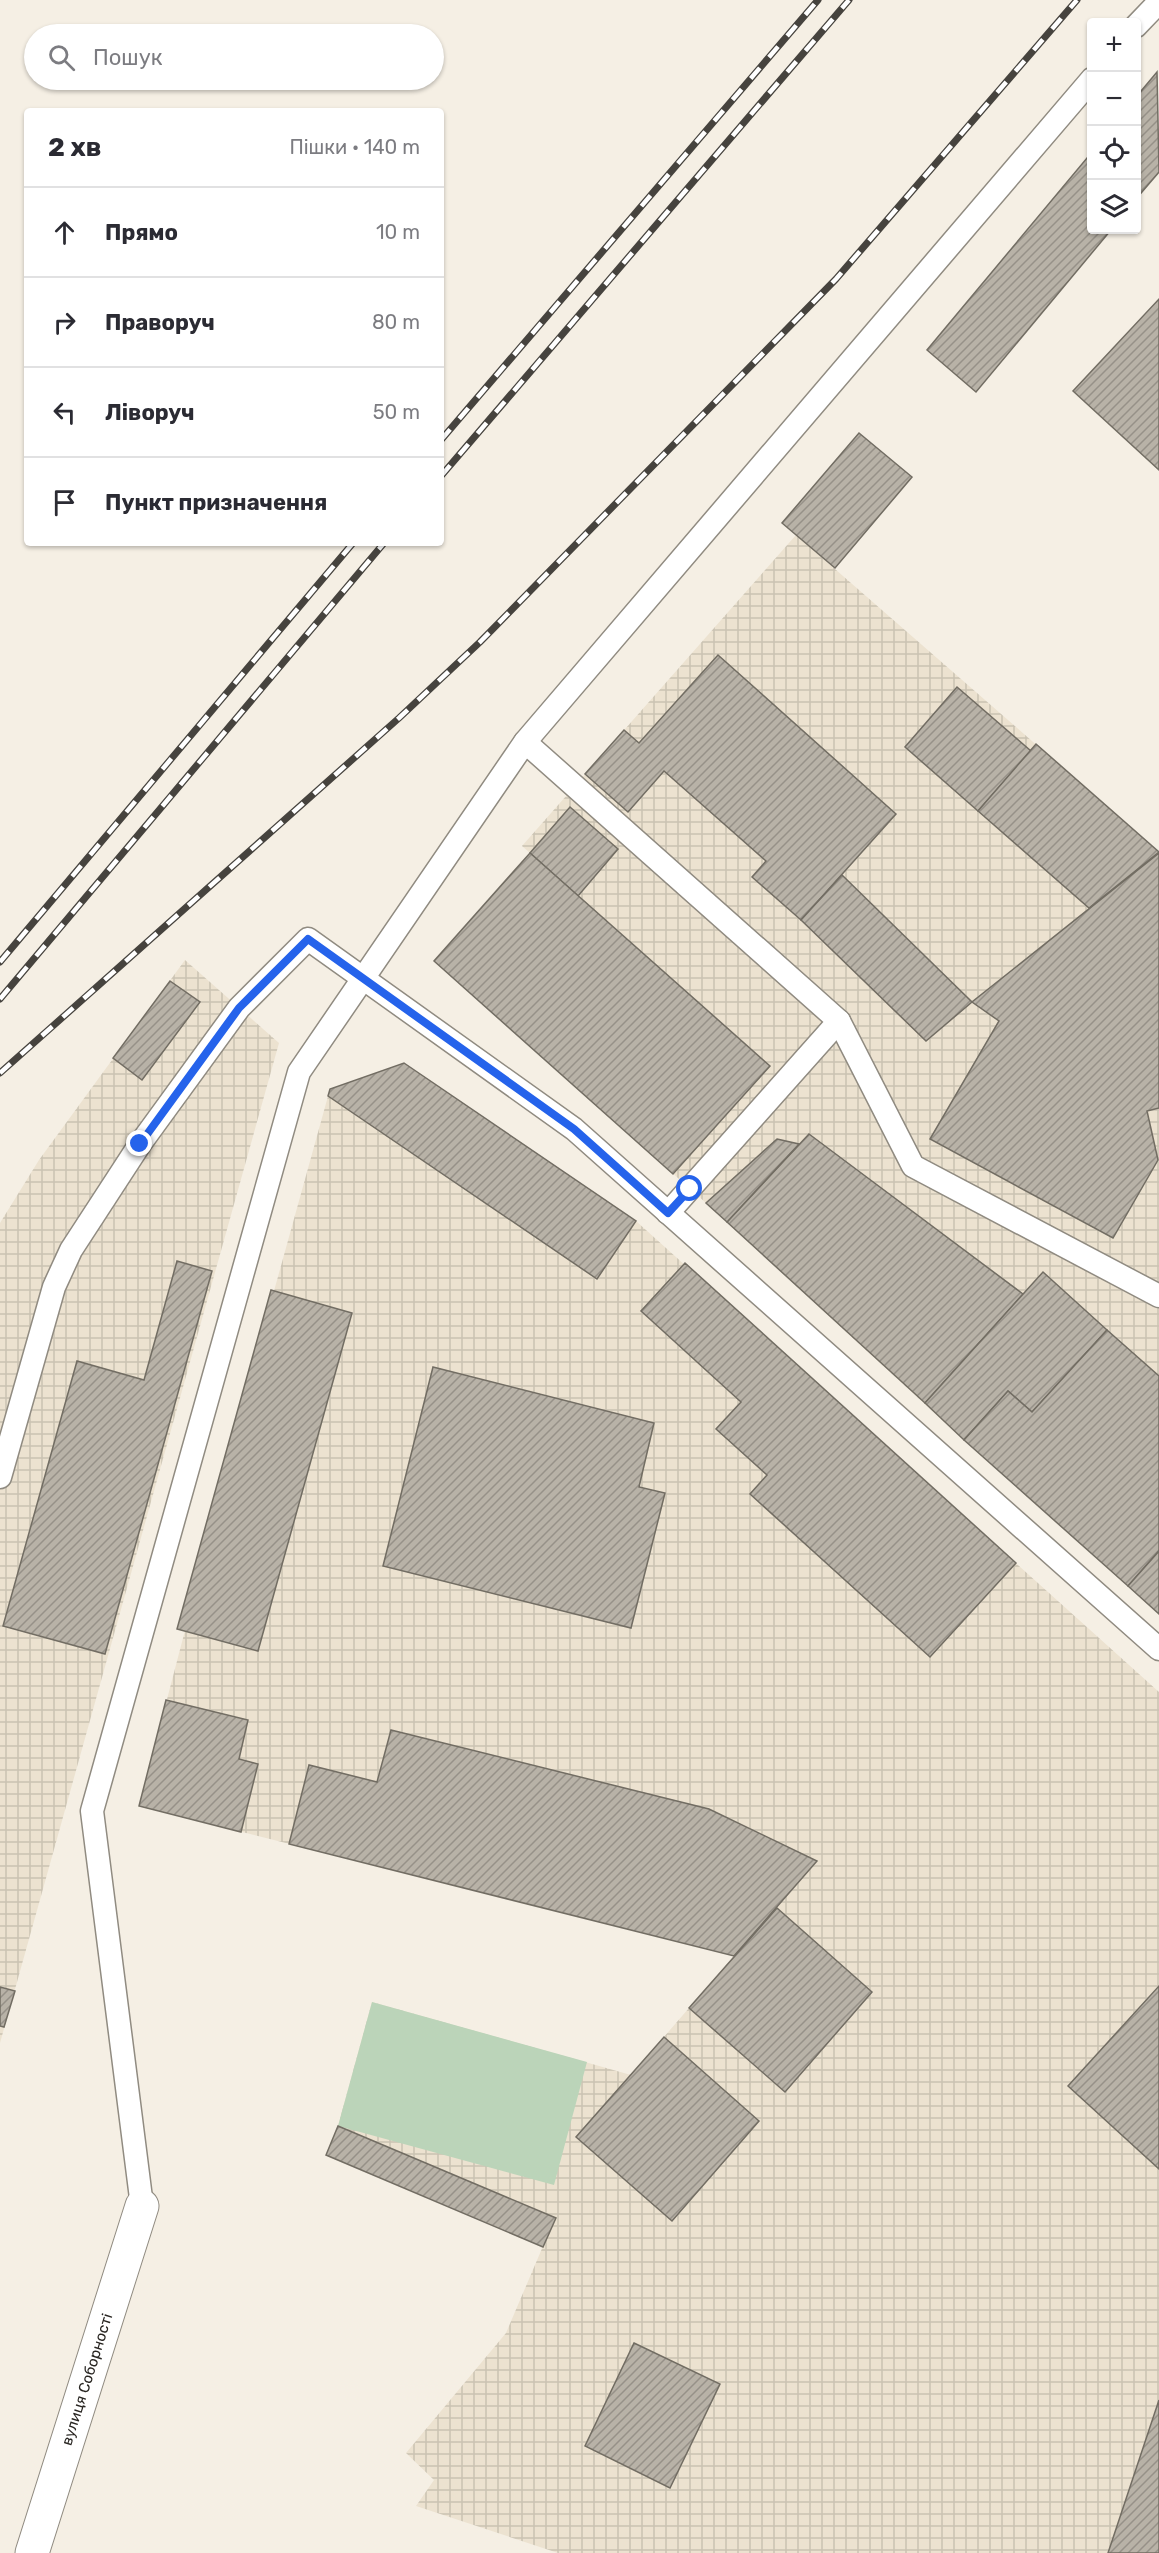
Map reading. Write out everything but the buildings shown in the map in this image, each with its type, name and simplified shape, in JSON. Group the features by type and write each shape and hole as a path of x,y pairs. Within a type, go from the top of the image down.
{"street":[{"name":"вулиця Соборності","path":"33,2553 142,2206"}],"lane":[{"path":"1141,22 1159,2"},
{"path":"142,2206 92,1811 299,1072 525,742 1087,85"},
{"path":"525,742 839,1022 913,1166 1159,1296"},
{"path":"0,1477 61,1269 140,1144 239,1008 308,939 574,1129 1159,1649"},
{"path":"668,1213 839,1022"}],"shaded area":[{"path":"796,535 1159,852 1159,1614 964,1440 706,1203 434,961 530,853 522,846"},
{"path":"185,960 279,1043 0,2043 0,1223 39,1160"},
{"path":"404,1063 636,1221 1159,1692 1159,2553 558,2553 416,2506 434,2480 406,2453 506,2333 555,2218 338,2126 372,2002 631,2075 734,1956 139,1806 274,1291 330,1089"}],"green space":[{"path":"372,2002 587,2062 554,2185 338,2126"}],"railway":[{"path":"444,436 818,0"},
{"path":"444,472 849,0"},
{"path":"0,1073 399,718 480,642 836,279 1077,0"},
{"path":"0,962 350,546"},
{"path":"0,999 381,546"}],"route":[{"path":"140,1144 239,1008 308,939 574,1129 668,1213 690,1189"}]}
